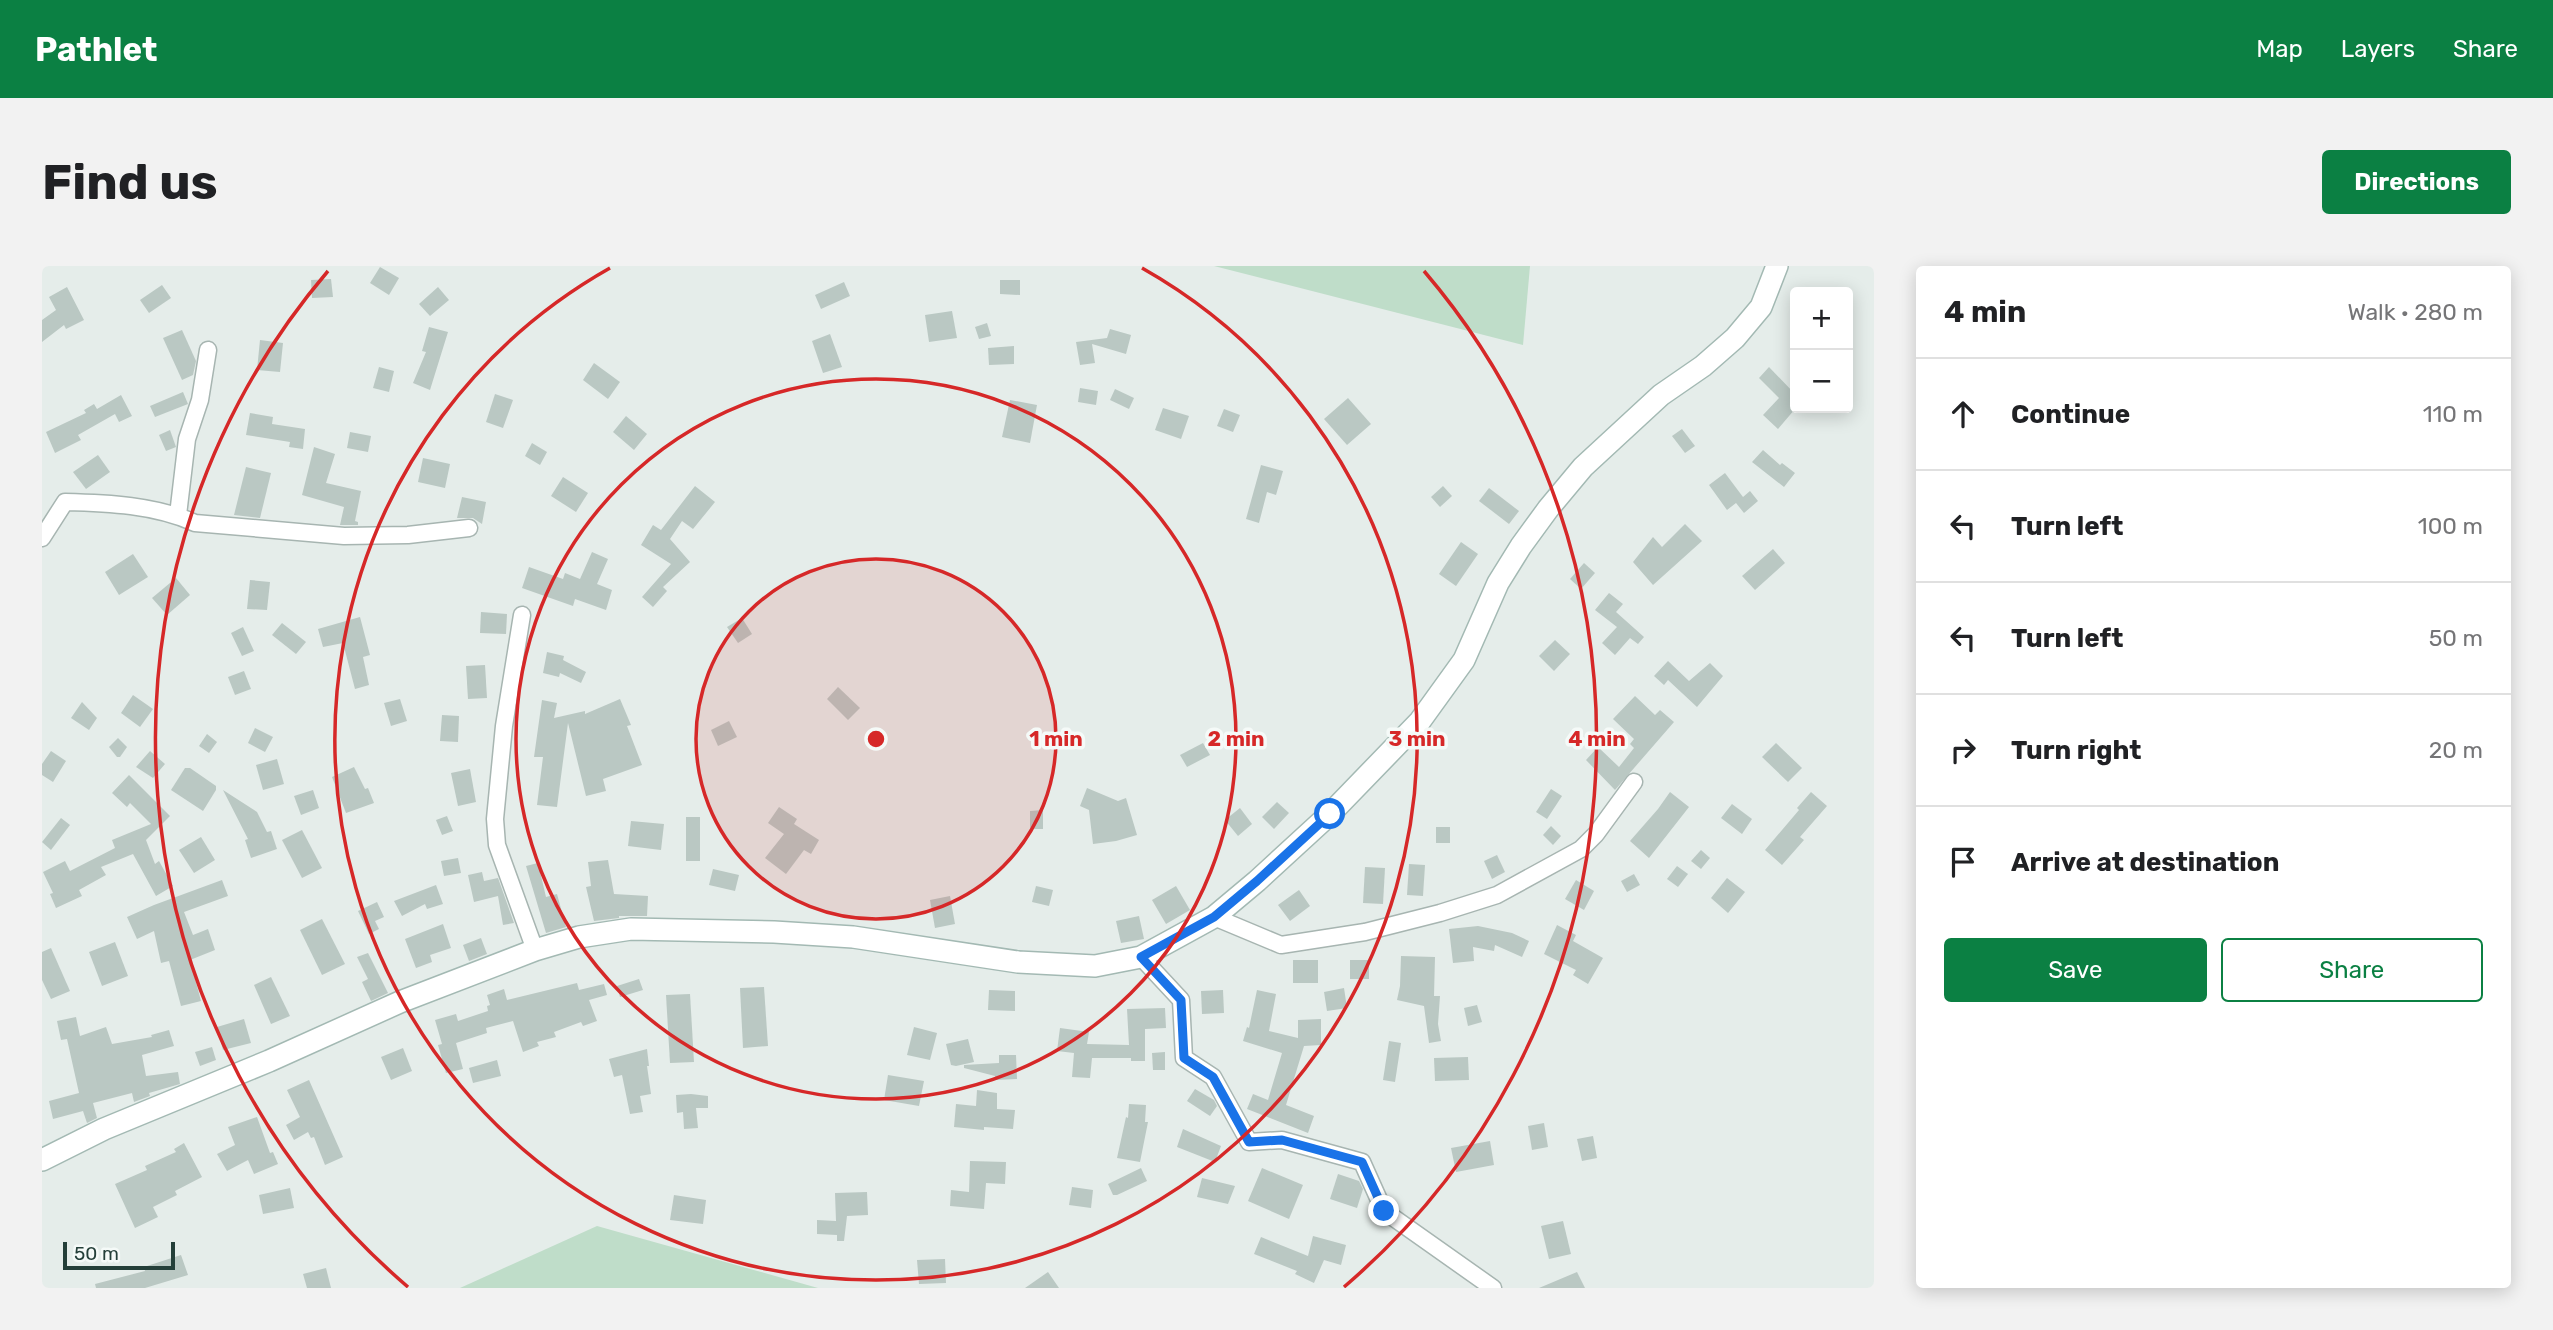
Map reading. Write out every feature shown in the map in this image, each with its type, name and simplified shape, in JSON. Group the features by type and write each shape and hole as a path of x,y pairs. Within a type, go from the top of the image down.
{"main road":[{"path":"42,1160 104,1129 270,1061 400,1002 535,950 579,937 631,929 774,932 853,937 1017,962 1095,966 1141,957 1214,917 1257,881 1330,814 1420,721 1464,660 1498,583 1548,509 1583,467 1661,395 1703,366 1735,338 1761,307 1777,266"}],"street":[{"path":"178,515 187,439 200,400 208,350"},
{"path":"42,538 65,502 109,503 178,515 195,523 344,536 408,535 469,528"},
{"path":"522,615 504,726 495,819 497,845 535,950"},
{"path":"1214,917 1281,944 1365,932 1497,895 1581,849 1596,834 1634,782"},
{"path":"1141,957 1181,1000 1184,1058 1213,1077 1249,1142 1282,1140 1362,1162 1384,1211 1493,1288"}],"green space":[{"path":"1214,266 1530,266 1523,345"},
{"path":"597,1226 818,1288 460,1288"}],"building":[{"path":"380,267 399,278 389,295 370,283"},
{"path":"331,279 333,297 312,298 311,280"},
{"path":"1000,280 1020,280 1020,295 1000,294"},
{"path":"844,282 850,296 821,309 815,295"},
{"path":"162,285 171,298 149,313 140,300"},
{"path":"67,287 84,320 66,329 64,325 42,342 42,320 56,310 49,297"},
{"path":"438,287 449,300 430,316 419,304"},
{"path":"952,311 957,338 929,342 925,315"},
{"path":"987,323 991,336 979,339 975,327"},
{"path":"429,327 448,332 430,390 413,383 426,352 422,351"},
{"path":"1110,329 1131,335 1126,354 1092,344 1095,363 1080,365 1076,342 1107,338"},
{"path":"182,330 196,361 193,375 182,380 163,338"},
{"path":"830,334 842,367 823,373 812,341"},
{"path":"260,340 283,343 280,372 257,370"},
{"path":"1014,346 1014,364 989,365 988,348"},
{"path":"594,363 620,382 608,399 583,380"},
{"path":"379,367 394,371 389,392 373,388"},
{"path":"1769,367 1790,389 1792,413 1778,429 1763,415 1779,398 1759,378"},
{"path":"1080,388 1098,391 1096,405 1078,402"},
{"path":"1115,389 1134,398 1129,409 1110,400"},
{"path":"183,392 188,404 155,417 150,406"},
{"path":"495,394 513,400 503,428 486,422"},
{"path":"121,395 132,416 119,422 115,414 78,435 81,440 55,453 46,432 86,413 84,410 94,404 97,409"},
{"path":"1348,398 1371,424 1347,445 1324,419"},
{"path":"1010,400 1037,405 1030,443 1002,437"},
{"path":"1163,408 1189,416 1181,439 1155,430"},
{"path":"1224,409 1240,415 1233,432 1217,426"},
{"path":"250,413 273,417 272,424 305,429 303,449 289,447 290,442 246,435"},
{"path":"626,416 647,434 634,450 613,432"},
{"path":"1682,429 1695,446 1685,453 1672,436"},
{"path":"170,430 176,447 166,451 159,435"},
{"path":"350,432 371,436 368,452 347,448"},
{"path":"532,443 547,452 540,465 525,456"},
{"path":"314,447 335,454 326,483 361,491 355,521 358,525 340,525 344,507 302,495"},
{"path":"1763,450 1780,465 1782,463 1795,473 1784,487 1752,462"},
{"path":"98,455 110,472 86,489 73,472"},
{"path":"423,458 450,464 445,488 418,482"},
{"path":"1261,465 1283,471 1276,495 1267,492 1259,523 1246,519"},
{"path":"246,467 271,473 260,518 234,515"},
{"path":"1725,473 1743,497 1750,491 1758,501 1744,513 1736,503 1727,510 1709,485"},
{"path":"563,477 588,493 576,512 551,496"},
{"path":"695,486 715,502 693,529 682,521 670,539 690,562 663,587 667,591 653,607 642,597 671,564 641,545 653,525 661,530"},
{"path":"1443,486 1452,496 1440,507 1431,497"},
{"path":"1489,488 1519,511 1509,524 1479,501"},
{"path":"462,497 486,502 482,524 473,518 457,518"},
{"path":"1685,524 1702,541 1653,585 1633,562 1653,537 1662,547"},
{"path":"1461,542 1478,554 1456,586 1439,574"},
{"path":"1773,549 1785,563 1755,590 1742,576"},
{"path":"592,552 608,559 597,584 612,590 606,610 575,599 573,606 522,588 529,567 563,579 565,573 580,579"},
{"path":"133,554 148,577 119,595 105,572"},
{"path":"1584,563 1595,573 1581,589 1570,579"},
{"path":"176,578 190,595 167,615 152,598"},
{"path":"250,580 270,582 267,610 247,609"},
{"path":"1609,593 1623,604 1616,612 1644,637 1638,644 1630,638 1615,655 1602,643 1617,627 1595,610"},
{"path":"481,612 507,614 506,634 480,633"},
{"path":"360,617 370,655 363,657 369,685 355,689 343,643 323,647 318,629"},
{"path":"742,618 752,634 738,643 727,627"},
{"path":"282,623 306,642 296,654 272,635"},
{"path":"243,627 254,651 242,656 231,633"},
{"path":"1555,640 1570,654 1554,671 1539,656"},
{"path":"547,652 564,656 563,660 586,672 581,683 560,673 559,677 543,673"},
{"path":"1668,661 1689,681 1710,663 1723,676 1697,707 1668,680 1664,685 1654,676"},
{"path":"485,665 487,698 468,699 466,666"},
{"path":"244,671 251,689 235,695 228,677"},
{"path":"838,687 860,708 848,720 827,699"},
{"path":"133,695 153,709 140,727 121,713"},
{"path":"1635,696 1655,715 1660,710 1674,722 1615,790 1586,760 1598,747 1619,767 1634,748 1630,744 1634,739 1613,719"},
{"path":"400,699 407,721 391,726 384,703"},
{"path":"620,699 631,725 627,726 642,765 603,779 606,791 586,796 568,723 557,807 537,805 543,757 534,757 542,700 557,703 554,718 585,711 585,714"},
{"path":"82,702 97,718 89,730 71,718"},
{"path":"442,715 459,716 458,742 440,741"},
{"path":"729,721 737,737 718,746 711,730"},
{"path":"255,728 273,737 265,752 248,743"},
{"path":"207,734 217,742 209,753 199,746"},
{"path":"118,738 127,747 120,757 109,747"},
{"path":"1203,743 1210,755 1187,767 1180,755"},
{"path":"1776,743 1802,768 1788,782 1762,757"},
{"path":"51,751 66,761 53,782 42,775 42,764"},
{"path":"150,751 165,764 153,778 136,767"},
{"path":"277,759 284,784 263,790 256,765"},
{"path":"354,767 374,803 346,813 332,777"},
{"path":"185,768 190,768 216,786 203,811 171,790"},
{"path":"470,769 476,802 458,806 451,773"},
{"path":"129,775 170,816 146,840 155,864 159,861 173,886 156,896 133,854 101,867 106,875 79,890 82,896 56,908 50,894 53,893 43,872 65,861 70,871 115,848 112,840 151,824 130,803 127,807 112,793"},
{"path":"1087,788 1118,801 1126,798 1137,835 1093,844 1089,810 1080,806"},
{"path":"1551,789 1562,796 1547,819 1536,812"},
{"path":"223,790 257,812 267,832 271,831 277,849 251,858 245,840 248,839"},
{"path":"313,790 319,808 301,815 294,796"},
{"path":"1670,792 1689,807 1649,858 1630,841"},
{"path":"1811,792 1827,806 1800,837 1804,840 1782,865 1765,850"},
{"path":"1277,802 1289,813 1274,829 1262,817"},
{"path":"1732,804 1752,819 1742,834 1721,818"},
{"path":"779,807 797,819 794,824 819,840 811,854 804,850 786,874 765,858 784,834 768,823"},
{"path":"1240,808 1252,824 1238,836 1225,820"},
{"path":"1043,810 1043,829 1030,829 1030,811"},
{"path":"447,816 453,831 442,835 436,820"},
{"path":"686,817 700,817 700,861 686,861"},
{"path":"61,818 70,825 51,850 42,842"},
{"path":"631,821 664,824 661,850 628,846"},
{"path":"1551,826 1561,836 1553,845 1543,835"},
{"path":"1436,827 1450,827 1450,843 1436,843"},
{"path":"302,830 322,868 302,878 282,840"},
{"path":"201,837 215,860 194,873 179,850"},
{"path":"1701,850 1710,858 1701,869 1691,861"},
{"path":"1497,855 1505,872 1492,879 1484,861"},
{"path":"458,858 461,873 444,876 441,861"},
{"path":"608,860 614,894 648,896 647,916 619,916 594,921 586,887 591,886 588,862"},
{"path":"538,863 546,897 557,894 566,927 546,933 526,866"},
{"path":"1409,864 1425,865 1423,896 1407,895"},
{"path":"1677,866 1688,874 1678,887 1667,879"},
{"path":"1365,867 1385,868 1383,904 1363,903"},
{"path":"713,869 739,875 735,891 709,885"},
{"path":"482,872 484,881 498,878 514,923 503,925 498,896 474,902 468,875"},
{"path":"1634,874 1640,885 1627,892 1621,881"},
{"path":"1727,878 1745,892 1728,913 1711,898"},
{"path":"222,880 228,896 184,912 193,935 208,929 215,950 190,960 201,1001 181,1006 169,961 161,963 154,931 137,939 127,917"},
{"path":"1576,880 1594,891 1584,910 1565,899"},
{"path":"436,885 443,904 427,909 425,904 402,916 394,901"},
{"path":"1036,886 1053,890 1049,906 1032,902"},
{"path":"1176,886 1190,910 1166,924 1152,900"},
{"path":"1299,890 1310,906 1290,921 1278,905"},
{"path":"950,896 955,924 935,928 930,900"},
{"path":"377,902 384,917 375,921 379,929 369,934 358,911"},
{"path":"1139,916 1144,939 1121,943 1116,921"},
{"path":"322,919 345,964 322,975 300,930"},
{"path":"443,924 451,948 430,955 432,962 416,968 405,939"},
{"path":"1557,925 1576,935 1573,941 1603,958 1588,984 1573,975 1576,970 1544,954"},
{"path":"1478,926 1512,933 1529,941 1522,957 1495,945 1494,951 1473,947 1474,961 1453,963 1449,929"},
{"path":"481,938 487,954 469,961 463,945"},
{"path":"115,942 128,976 102,986 89,952"},
{"path":"51,948 70,991 51,999 42,980 42,952"},
{"path":"368,953 388,993 371,1001 362,982 368,979 357,957"},
{"path":"1401,956 1435,957 1434,996 1440,996 1438,1024 1441,1041 1429,1043 1424,1006 1397,1000"},
{"path":"1293,960 1318,960 1318,983 1293,983"},
{"path":"1350,960 1369,960 1369,979 1350,979"},
{"path":"271,977 290,1016 271,1024 254,985"},
{"path":"639,979 643,990 620,997 617,986"},
{"path":"577,983 579,990 604,984 607,995 589,1000 597,1021 583,1026 581,1022 554,1032 556,1037 537,1042 539,1046 523,1052 513,1021 486,1028 487,1033 456,1043 463,1069 446,1073 438,1045 442,1044 435,1020 456,1014 458,1021 488,1011 487,1006 490,1005 487,995 504,989 507,1000"},
{"path":"764,987 768,1046 743,1048 740,988"},
{"path":"1344,988 1347,1008 1327,1011 1324,992"},
{"path":"989,990 1015,991 1015,1011 988,1010"},
{"path":"1223,990 1224,1013 1202,1014 1201,991"},
{"path":"1257,990 1276,994 1269,1031 1298,1038 1298,1020 1321,1019 1321,1045 1304,1046 1286,1105 1314,1116 1308,1133 1247,1109 1253,1094 1268,1100 1282,1053 1243,1041 1247,1027 1249,1028"},
{"path":"690,994 694,1062 670,1063 666,995"},
{"path":"1477,1005 1482,1022 1468,1026 1464,1008"},
{"path":"1165,1008 1166,1028 1145,1029 1145,1061 1131,1061 1131,1058 1092,1058 1090,1078 1072,1077 1074,1053 1057,1051 1060,1028 1089,1032 1087,1044 1129,1045 1127,1009"},
{"path":"76,1017 80,1036 106,1027 112,1044 152,1037 151,1035 169,1030 174,1046 142,1055 146,1076 178,1072 180,1084 149,1093 150,1096 134,1102 132,1093 93,1103 97,1118 87,1123 83,1111 53,1119 49,1101 79,1093 67,1039 61,1040 57,1021"},
{"path":"244,1019 251,1043 223,1050 217,1027"},
{"path":"914,1027 937,1033 930,1060 907,1055"},
{"path":"968,1039 974,1062 951,1065 946,1044"},
{"path":"1389,1041 1401,1043 1395,1082 1383,1080"},
{"path":"212,1047 216,1060 200,1066 195,1052"},
{"path":"403,1048 412,1071 391,1080 381,1057"},
{"path":"647,1049 651,1094 640,1096 643,1112 630,1114 622,1075 614,1077 609,1059"},
{"path":"1165,1052 1165,1070 1153,1070 1152,1053"},
{"path":"999,1055 1016,1055 1017,1079 995,1080 995,1076 964,1068 964,1065 999,1063"},
{"path":"1468,1057 1469,1080 1435,1081 1434,1058"},
{"path":"497,1060 501,1076 473,1083 469,1068"},
{"path":"888,1075 924,1081 919,1106 884,1100"},
{"path":"309,1080 343,1157 325,1165 314,1137 311,1138 308,1132 294,1140 286,1125 300,1117 287,1090"},
{"path":"1195,1089 1214,1100 1217,1106 1210,1116 1187,1101"},
{"path":"977,1090 997,1093 997,1109 1015,1110 1013,1129 954,1127 956,1104 976,1106"},
{"path":"676,1095 708,1096 708,1108 696,1108 698,1128 684,1129 683,1112 677,1113"},
{"path":"1129,1104 1146,1105 1145,1122 1148,1122 1140,1162 1117,1158"},
{"path":"257,1117 270,1153 273,1152 278,1164 254,1174 248,1160 227,1171 217,1154 235,1145 228,1127"},
{"path":"1544,1123 1548,1147 1532,1150 1528,1126"},
{"path":"1183,1129 1221,1146 1215,1162 1177,1147"},
{"path":"1593,1136 1597,1158 1582,1161 1577,1139"},
{"path":"1490,1141 1494,1165 1456,1172 1451,1148"},
{"path":"184,1143 202,1177 175,1191 177,1195 153,1207 158,1217 135,1228 115,1184 147,1170 145,1166 176,1152 174,1149"},
{"path":"970,1161 1006,1162 1005,1184 986,1183 984,1209 950,1206 951,1190 969,1192"},
{"path":"1141,1168 1147,1181 1113,1195 1108,1184"},
{"path":"1262,1168 1303,1185 1289,1219 1248,1201"},
{"path":"1338,1174 1359,1181 1363,1189 1357,1208 1330,1199"},
{"path":"1202,1178 1235,1186 1228,1204 1197,1197"},
{"path":"1072,1187 1093,1190 1091,1208 1069,1205"},
{"path":"290,1188 294,1208 263,1214 259,1195"},
{"path":"867,1192 868,1215 847,1216 844,1241 837,1241 837,1235 817,1234 817,1220 836,1221 835,1193"},
{"path":"674,1195 706,1200 703,1224 670,1220"},
{"path":"1563,1221 1571,1254 1549,1259 1541,1226"},
{"path":"1313,1236 1346,1245 1341,1265 1324,1260 1314,1283 1295,1274 1297,1271 1254,1254 1261,1237 1308,1256"},
{"path":"181,1255 188,1275 145,1288 96,1288 95,1284 145,1271 144,1267"},
{"path":"945,1259 946,1283 919,1284 917,1260"},
{"path":"326,1268 331,1288 307,1288 303,1274"},
{"path":"1048,1272 1059,1288 1025,1288"},
{"path":"1577,1272 1585,1288 1539,1288"}],"route":[{"path":"1330,814 1214,917 1141,957 1181,1000 1184,1058 1213,1077 1249,1142 1282,1140 1362,1162 1384,1211"}]}
